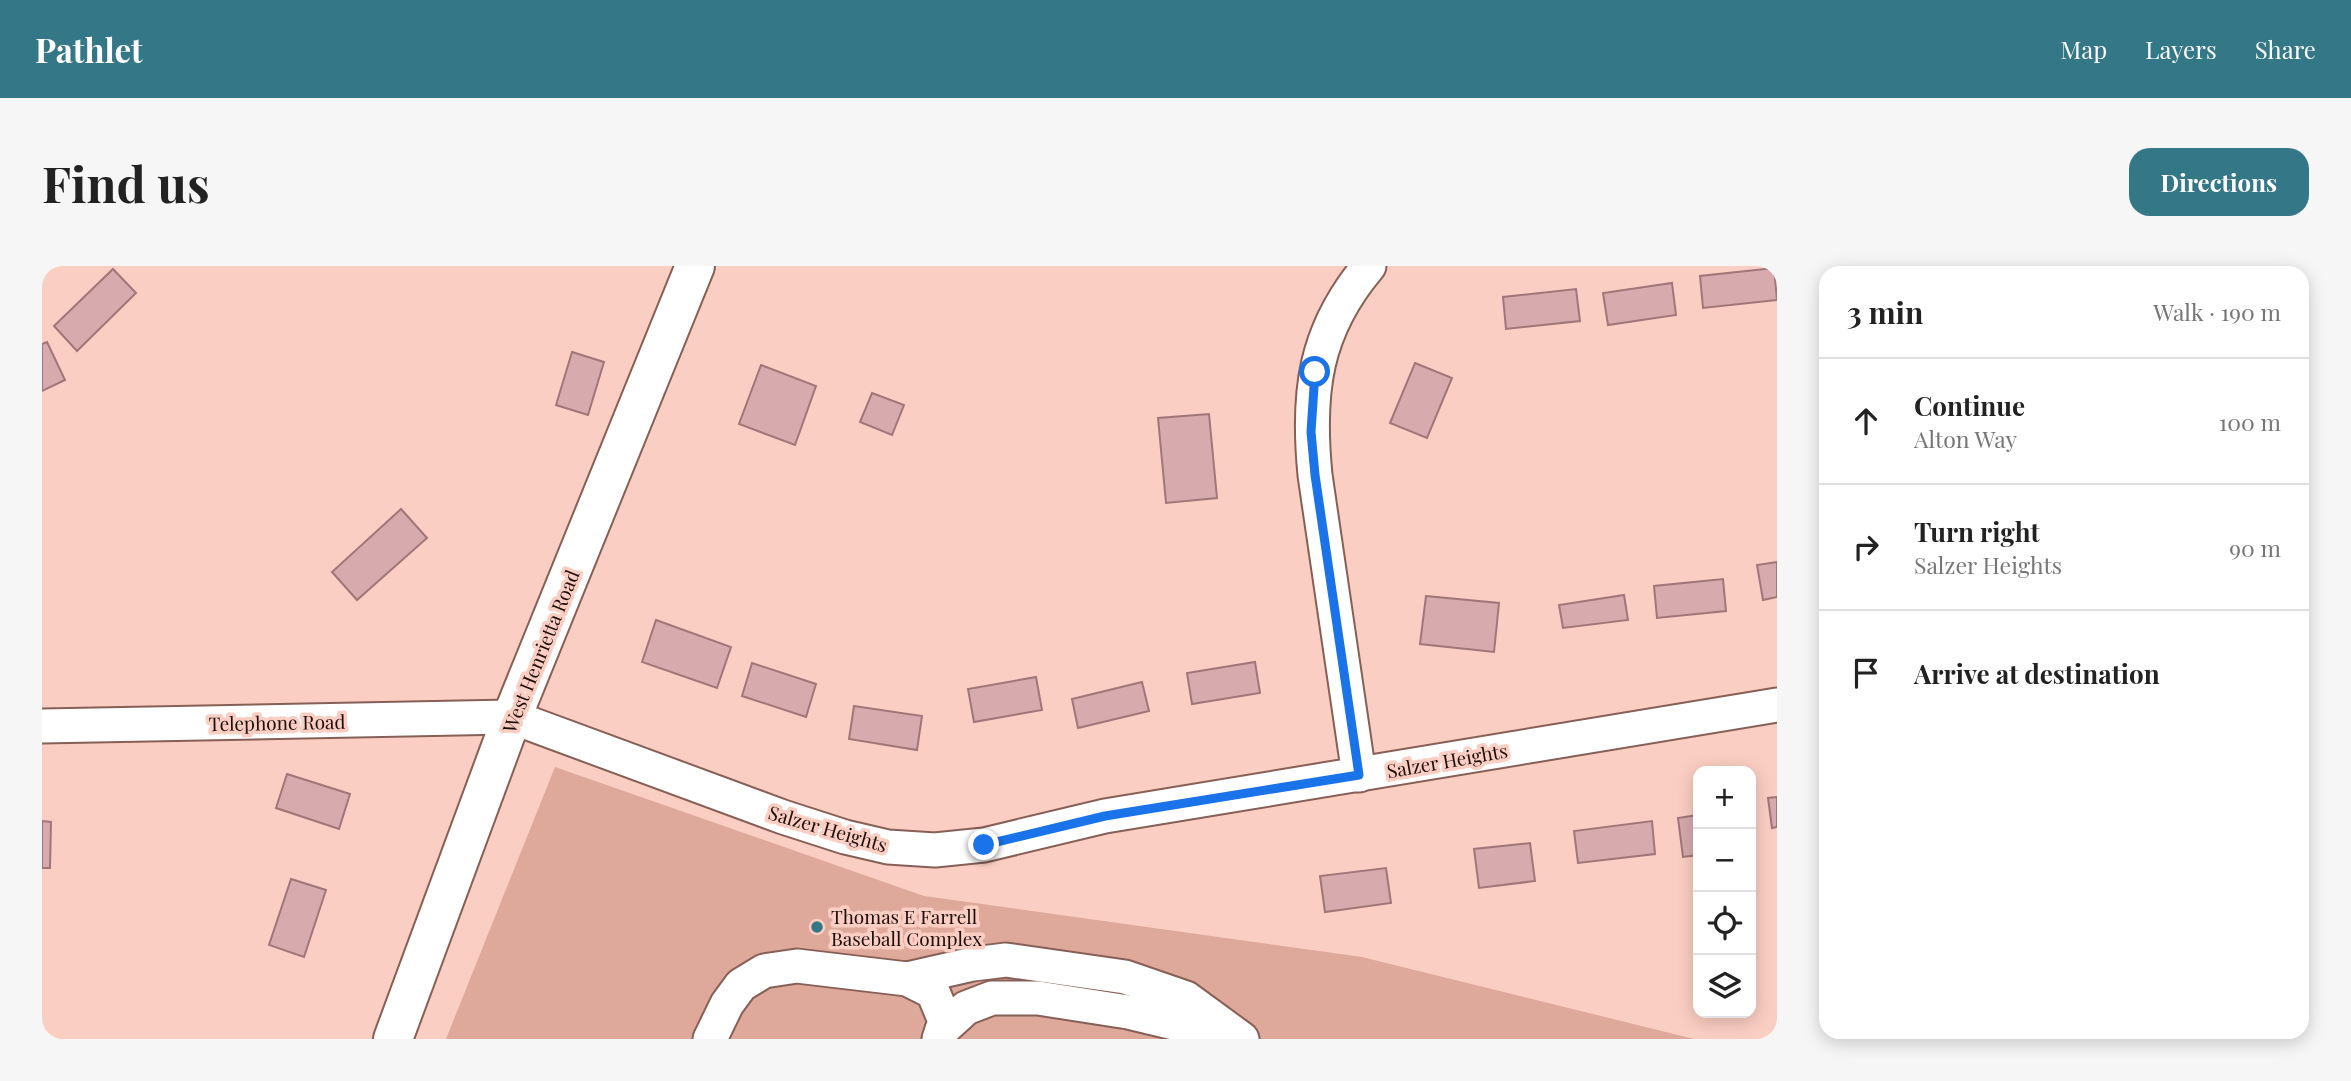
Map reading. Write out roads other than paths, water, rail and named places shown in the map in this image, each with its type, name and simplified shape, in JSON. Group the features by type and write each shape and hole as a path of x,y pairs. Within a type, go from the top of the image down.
{"main road":[{"name":"West Henrietta Road","path":"393,1039 512,717 695,266"}],"street":[{"path":"1359,775 1311,432 1315,372 1323,342 1339,307 1369,266"},
{"name":"Salzer Heights","path":"512,717 783,817 845,837 900,848 935,850 984,845 1105,816 1777,705"},
{"name":"Telephone Road","path":"42,726 512,717"},
{"path":"710,1039 727,1004 741,985 764,971 797,965 908,979 973,964 1006,960 1125,977 1186,998 1242,1039"},
{"path":"908,979 933,992 945,1021 940,1035"},
{"path":"940,1035 966,1008 992,998 1038,998 1140,1014 1199,1029 1210,1039"}],"place":[{"name":"Thomas E Farrell Baseball Complex","path":"817,927"}]}
